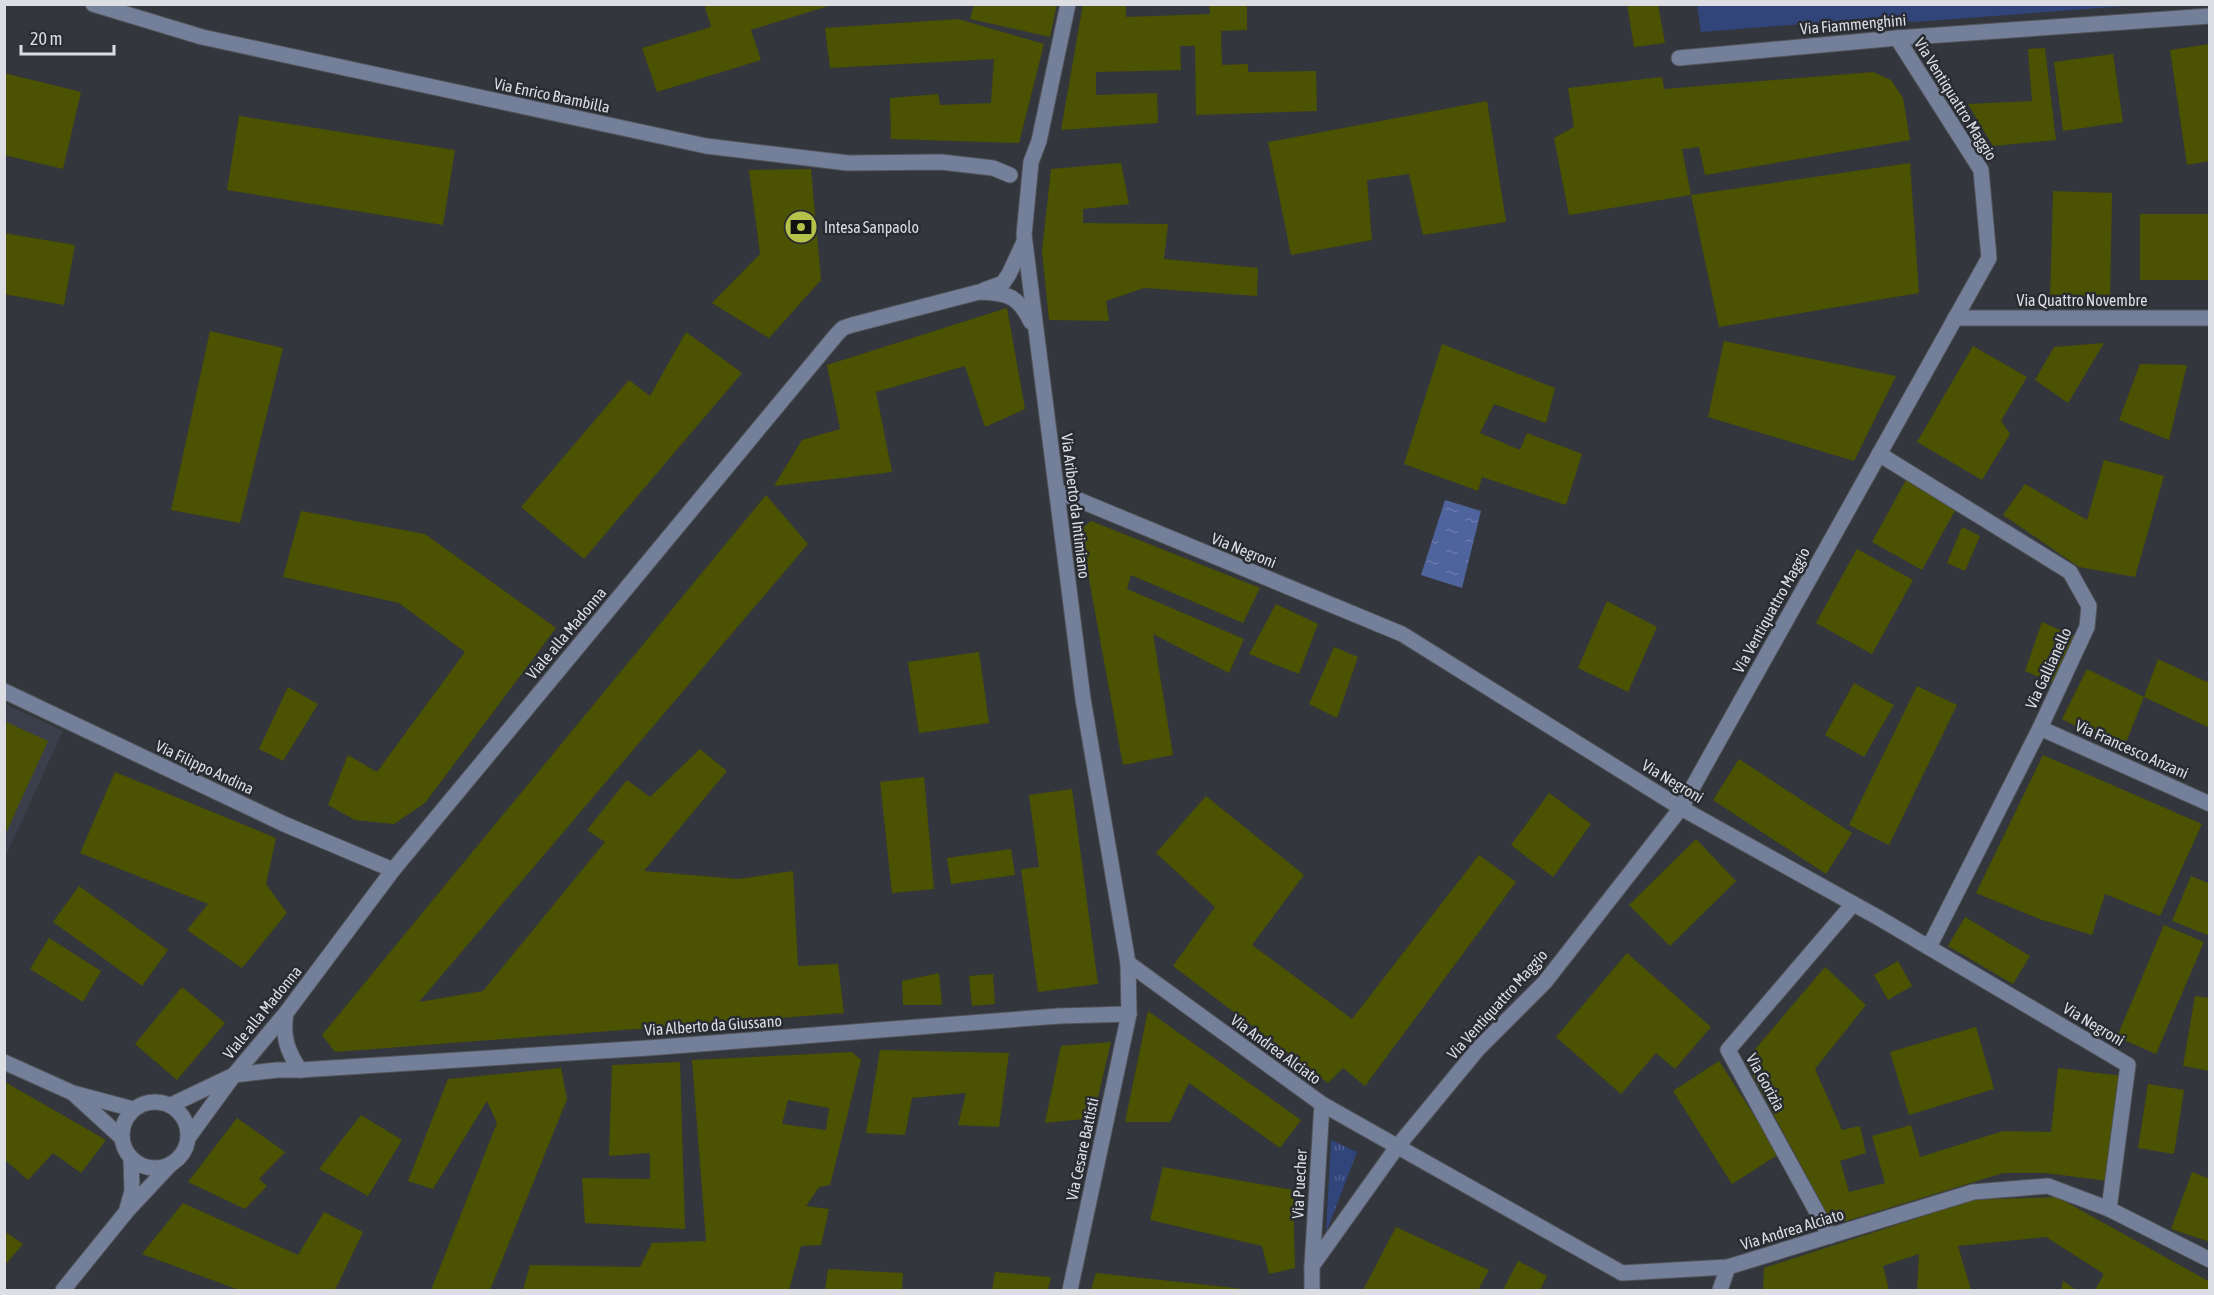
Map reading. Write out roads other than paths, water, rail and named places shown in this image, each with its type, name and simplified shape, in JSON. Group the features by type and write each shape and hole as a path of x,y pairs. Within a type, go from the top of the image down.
{"street":[{"name":"Via Enrico Brambilla","path":"93,4 202,37 706,146 848,163 941,162 993,168 1010,175"},
{"name":"Via Ariberto da Intimiano","path":"1068,4 1039,141 1031,162 1024,220 1024,241 1083,699 1128,963 1129,1014"},
{"name":"Via Fiammenghini","path":"1679,58 1898,38 2210,16"},
{"name":"Via Ventiquattro Maggio","path":"1396,1146 1478,1049 1545,982 1681,808 1989,258 1982,170 1898,38"},
{"name":"Viale alla Madonna","path":"188,1138 234,1075 286,1013 393,870 837,334 843,328 852,325 979,292 1003,283 1024,241"},
{"name":"Viale alla Madonna","path":"979,292 999,292 1014,299 1025,309 1035,331"},
{"name":"Via Quattro Novembre","path":"1955,318 2210,318"},
{"name":"Via Gallianello","path":"1879,454 2070,572 2089,606 2087,627 2040,728 1929,947"},
{"name":"Via Negroni","path":"1057,491 1402,634 1681,808 1929,947 2128,1065 2109,1209"},
{"name":"Via Filippo Andina","path":"4,691 284,824 393,870"},
{"name":"Via Francesco Anzani","path":"2040,728 2210,804"},
{"name":"Via Gorizia","path":"1830,1236 1728,1050 1853,904"},
{"name":"Via Andrea Alciato","path":"1128,963 1322,1104 1622,1273 1728,1268 1973,1192 2048,1186 2109,1209 2210,1260"},
{"path":"286,1013 284,1028 286,1046 300,1070"},
{"name":"Via Alberto da Giussano","path":"234,1075 277,1070 648,1048 1059,1016 1129,1014"},
{"name":"Via Cesare Battisti","path":"1070,1290 1129,1014"},
{"path":"4,1062 73,1093 133,1109"},
{"name":"Viale alla Madonna","path":"171,1105 234,1075"},
{"path":"73,1093 122,1138"},
{"path":"63,1290 127,1211 184,1151 188,1138 188,1126 181,1113 171,1105 159,1101 143,1103 133,1109 125,1120 122,1138 124,1148 131,1158 144,1166 158,1168 171,1164"},
{"name":"Via Puecher","path":"1312,1290 1322,1104"},
{"path":"1312,1266 1396,1146"},
{"path":"127,1211 132,1191 131,1158"},
{"path":"1720,1290 1728,1268"}],"water":[{"path":"1445,500 1481,511 1462,588 1421,575"}],"place":[{"name":"Intesa Sanpaolo","path":"801,227"}]}
